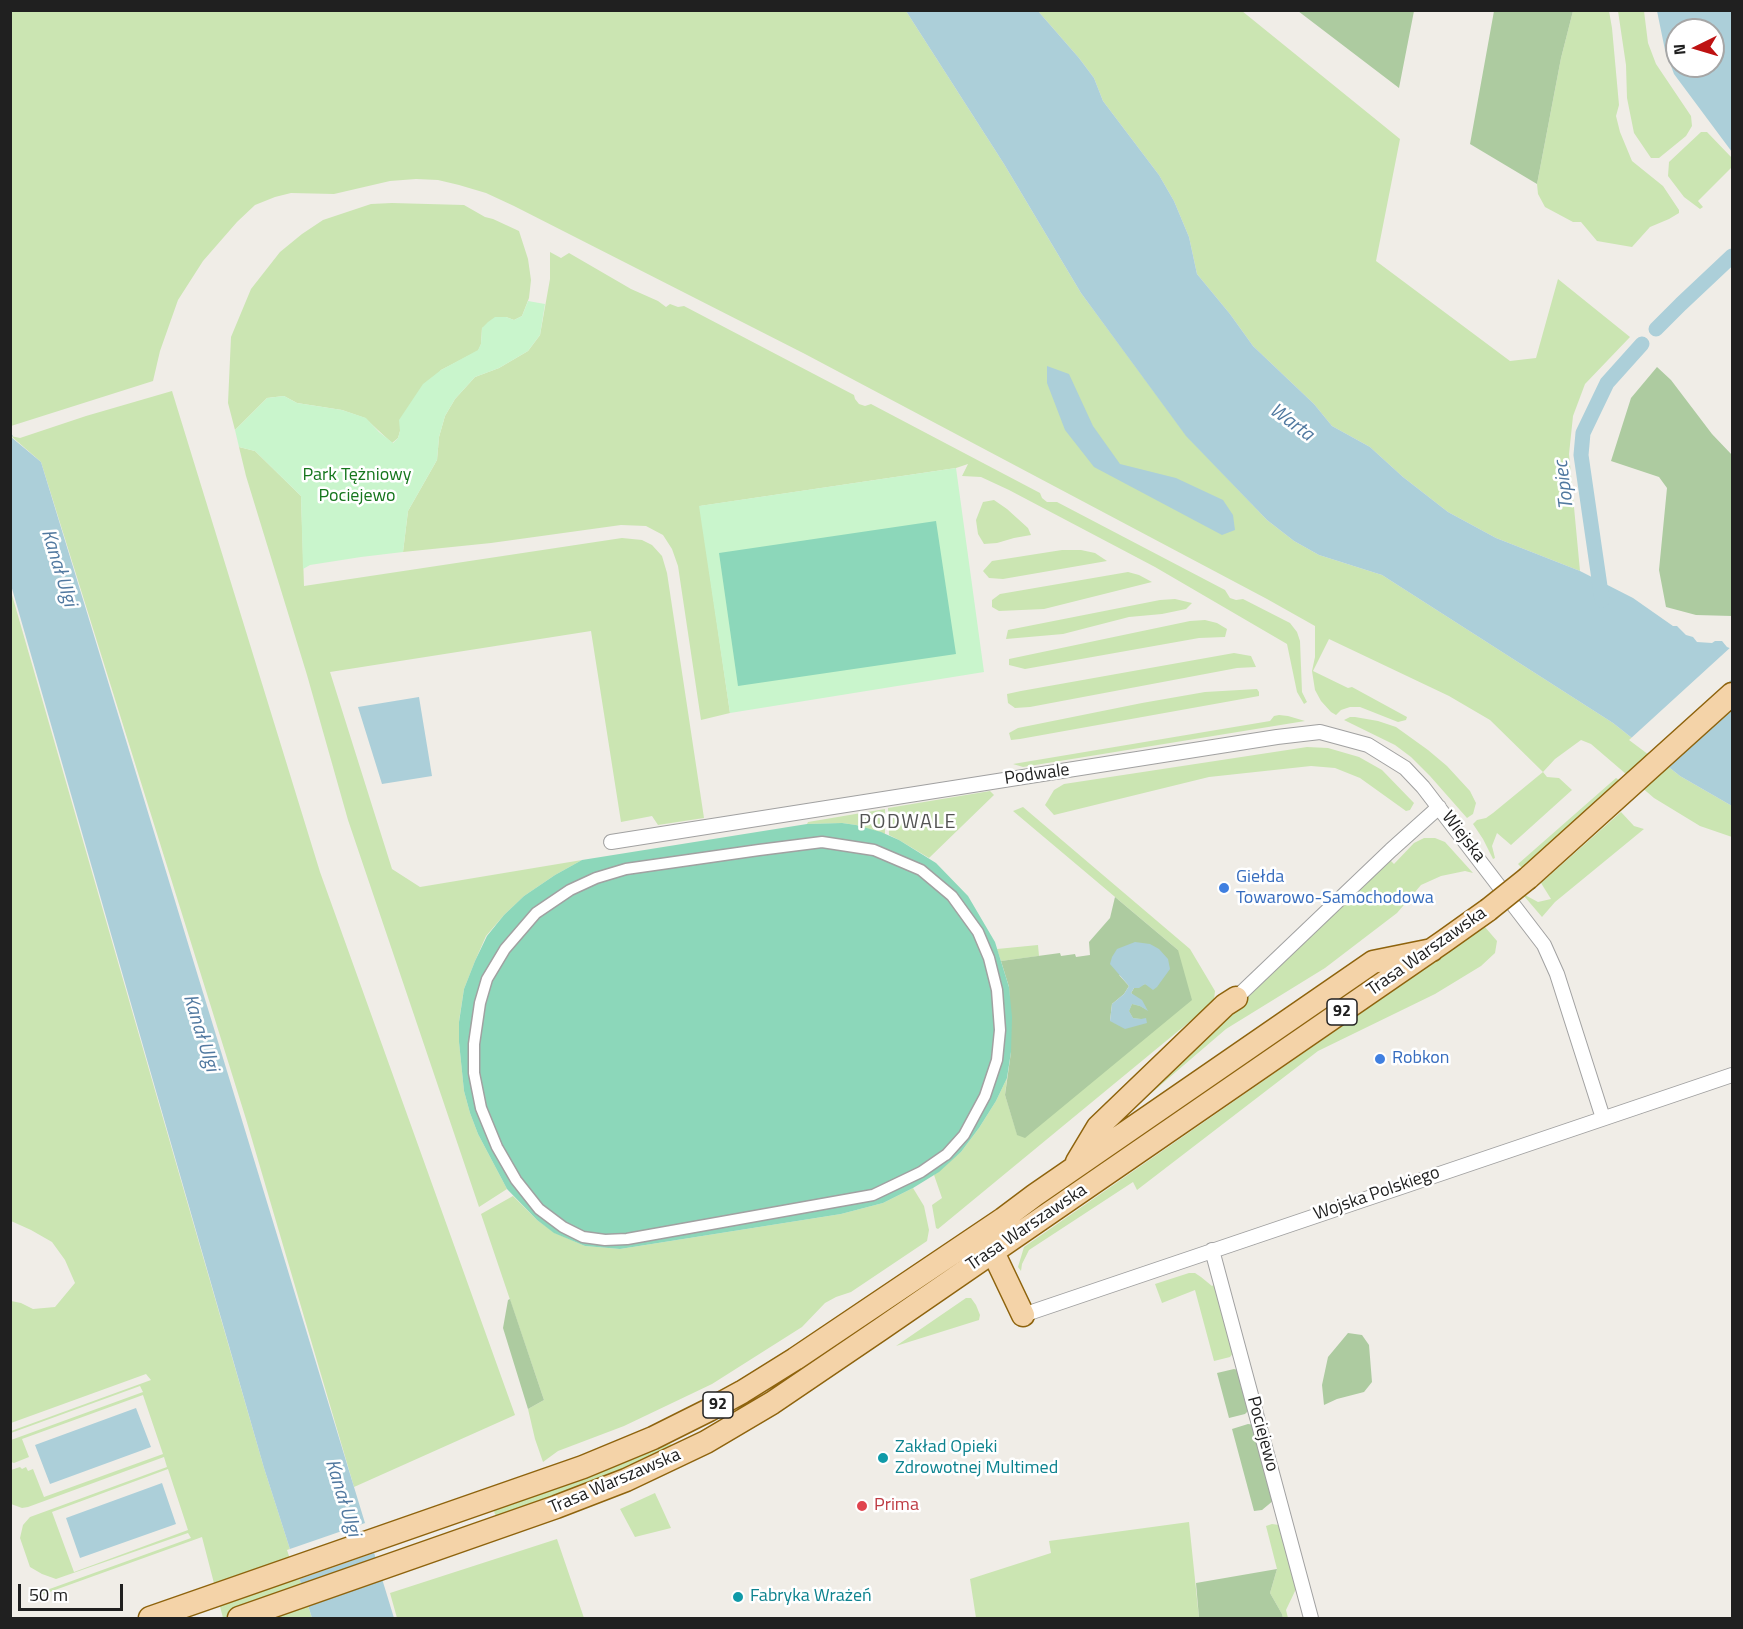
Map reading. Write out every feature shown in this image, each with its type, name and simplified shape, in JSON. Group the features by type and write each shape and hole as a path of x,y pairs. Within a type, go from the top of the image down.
{"main road":[{"name":"Trasa Warszawska","path":"239,1618 614,1485 706,1442 772,1403 1488,910 1528,878 1732,694"},
{"name":"Trasa Warszawska","path":"150,1618 489,1501 630,1449 718,1406 795,1359 1003,1219 1373,962 1432,950"},
{"path":"1074,1168 1098,1127 1225,1005 1236,998"},
{"path":"1003,1219 993,1252 1023,1315"}],"street":[{"name":"Podwale","path":"611,842 1276,737 1320,732 1368,745 1405,768 1439,807"},
{"name":"Wiejska","path":"1236,998 1439,807 1544,945 1557,974 1603,1118"},
{"path":"822,842 874,850 921,870 952,896 978,932 989,958 997,990 1000,1030 997,1060 985,1096 964,1135 946,1154 921,1172 873,1195 627,1239 605,1240 583,1237 563,1227 539,1209 516,1180 497,1148 481,1108 474,1073 474,1044 480,1003 487,979 505,949 536,913 570,890 596,878 626,869 822,842"},
{"name":"Wojska Polskiego","path":"1023,1315 1732,1075"},
{"name":"Pociejewo","path":"1212,1250 1311,1618"}],"green space":[{"path":"12,10 906,11 1004,164 1081,293 1186,435 1267,520 1294,541 1319,555 1382,575 1613,723 1680,776 1732,806 1732,837 1700,826 1654,798 1591,744 1581,740 1555,759 1543,772 1490,720 1449,696 1329,639 1313,671 1348,688 1352,687 1407,717 1406,720 1398,722 1360,707 1341,710 1336,715 1321,701 1315,690 1312,671 1315,657 1315,626 805,354 514,206 486,193 459,185 438,180 390,181 334,194 291,193 255,205 203,261 178,300 160,351 153,381 11,426 10,13"},
{"path":"1038,11 1242,11 1400,139 1376,261 1510,361 1536,358 1558,279 1630,337 1585,384 1573,416 1569,454 1580,571 1496,538 1448,512 1403,477 1370,447 1332,426 1314,404 1253,346 1197,274 1189,237 1174,201 1159,175 1103,101 1094,78"},
{"path":"1298,11 1414,11 1399,88"},
{"path":"1494,11 1573,11 1561,58 1537,184 1470,144"},
{"path":"1573,11 1609,11 1619,105 1616,116 1620,132 1632,161 1663,186 1679,210 1679,213 1669,219 1650,227 1632,247 1597,241 1581,222 1573,222 1545,207 1538,194 1537,184 1561,58"},
{"path":"1618,11 1644,11 1648,43 1656,64 1691,116 1692,126 1686,136 1659,158 1651,158 1634,133 1627,98 1626,65"},
{"path":"1701,132 1707,132 1732,158 1732,167 1698,201 1703,207 1700,209 1684,197 1668,176 1669,162"},
{"path":"371,204 464,205 485,217 519,231 528,259 531,280 529,298 522,316 514,320 506,317 482,328 478,351 441,370 400,431 398,438 392,443 365,418 342,410 297,403 284,396 267,398 235,430 228,403 231,337 251,289 280,252 323,220"},
{"path":"550,252 561,258 569,253 666,307 670,304 678,307 684,306 854,395 859,404 865,406 871,404 1040,493 1047,502 1057,502 1225,590 1230,598 1243,599 1290,623 1300,641 1302,692 1307,702 1304,704 1297,692 1287,644 1155,567 1009,490 981,477 962,476 968,464 956,468 700,506 730,713 701,720 678,566 672,549 663,535 646,526 621,525 491,543 403,552 408,511 437,460 439,437 445,416 455,399 475,377 499,368 528,351 540,335 550,279"},
{"name":"Park Tężniowy Pociejewo","path":"528,301 545,304 540,335 528,351 499,368 475,377 455,399 445,416 439,437 437,460 408,511 403,552 310,565 303,569 301,496 255,451 239,447 235,430 267,398 284,396 297,403 342,410 366,418 393,443 400,431 399,420 423,384 441,370 478,350 481,344 482,328 488,322 495,317 514,320 522,316"},
{"path":"1657,367 1671,380 1712,434 1732,455 1732,616 1696,615 1666,607 1659,570 1667,488 1659,477 1611,461 1631,398"},
{"path":"172,391 320,872 515,1415 354,1487 246,1119 41,462 11,436 20,438"},
{"path":"239,447 255,451 301,496 304,586 622,538 642,540 652,545 662,556 667,573 704,818 658,825 652,816 621,822 591,631 330,672 392,869 420,887 582,860 524,896 504,915 486,936 464,989 459,1021 459,1042 464,1091 478,1134 507,1189 479,1207 348,820"},
{"path":"956,468 984,672 730,713 699,506"},
{"path":"994,500 1028,528 1031,535 984,544 978,534 976,520 983,502"},
{"path":"936,521 956,654 738,686 719,553"},
{"path":"1062,550 1095,553 1107,561 1003,579 989,578 983,571 992,561"},
{"path":"1128,572 1152,582 1044,609 999,611 992,607 992,600 1000,594"},
{"path":"10,588 264,1468 312,1618 223,1618 202,1537 30,1599 44,1591 191,1538 188,1533 56,1579 30,1567 20,1538 23,1525 30,1517 167,1467 164,1457 28,1507 22,1508 11,1504 11,1470 20,1467 22,1469 26,1467 28,1471 33,1469 44,1497 163,1454 143,1395 22,1439 29,1457 11,1462 11,1440 143,1392 140,1386 11,1433 11,1431 151,1380 146,1374 11,1423 11,1301 33,1309 55,1307 75,1283 65,1260 52,1242 11,1221","holes":["168,1469 188,1530 74,1572 52,1512"]},
{"path":"1175,599 1192,603 1186,609 1129,617 1063,634 1006,639 1008,630"},
{"path":"1205,620 1227,629 1225,637 1199,638 1025,669 1009,665 1009,659 1190,621"},
{"path":"1234,653 1251,656 1256,667 1237,668 1030,707 1015,708 1008,703 1007,694"},
{"path":"1257,689 1259,696 1020,739 1011,740 1009,733 1018,728 1142,703 1205,692"},
{"path":"1274,716 1305,721 1023,767 1013,764 1270,721"},
{"path":"1350,717 1378,721 1396,727 1428,750 1447,766 1470,791 1476,803 1473,814 1467,818 1411,757 1395,745 1344,720"},
{"path":"1307,747 1328,748 1359,757 1382,770 1414,803 1410,810 1406,811 1360,778 1335,768 1311,766 1209,777 1054,815 1045,805 1054,790 1064,784"},
{"path":"1543,772 1547,777 1559,778 1572,790 1511,845 1497,833 1492,846 1495,858 1493,859 1473,824 1493,813"},
{"path":"1616,778 1622,782 1524,870 1518,864"},
{"path":"990,791 994,795 929,858 889,835 888,808"},
{"path":"1023,807 1190,949 1215,991 1214,1000 938,1229 932,1205 942,1198 934,1175 961,1152 996,1101 1007,1078 1005,1095 1017,1134 1178,950 1013,811"},
{"path":"885,809 885,834 842,823 807,824 808,822"},
{"path":"1621,812 1634,826 1644,829 1555,902 1542,917 1524,896 1538,902 1551,899 1541,883"},
{"path":"842,823 881,832 899,840 936,863 968,896 995,942 1009,987 1012,1017 1011,1052 1007,1078 979,1128 961,1152 939,1172 883,1203 841,1214 620,1249 585,1246 554,1233 537,1220 507,1189 478,1134 464,1091 459,1022 464,989 487,936 524,896 582,860 807,824"},
{"path":"1424,838 1435,838 1445,842 1473,873 1465,871 1441,876 1421,885 1397,913 1325,968 1226,1029 1121,1119 1221,1016 1251,994 1390,860 1394,864 1414,843"},
{"path":"1115,897 1178,950 1192,1000 1025,1138 1017,1135 1005,1095 1011,1052 1009,987 1001,961 1060,953 1061,956 1075,954 1076,957 1090,955 1089,942 1110,918","holes":["1119,975 1157,987 1145,984 1134,988 1131,993 1147,1010 1132,1004 1129,1011 1133,1018 1141,1019 1110,1021 1112,1004 1124,994 1129,986"]},
{"path":"1485,927 1497,941 1495,953 1481,966 1435,994 1318,1051 1137,1190 1133,1182 1029,1250 1021,1271 1018,1267 1024,1247"},
{"path":"1038,945 1039,956 1001,961 997,949"},
{"path":"913,1188 924,1206 929,1230 927,1241 851,1292 825,1303 802,1327 712,1384 624,1426 558,1451 543,1462 528,1409 544,1400 481,1214 513,1196 537,1220 555,1233 585,1246 620,1249 841,1214 883,1203"},
{"path":"1195,1273 1212,1286 1215,1284 1234,1352 1230,1357 1214,1361 1195,1290 1162,1303 1155,1284"},
{"path":"966,1298 971,1298 976,1305 980,1315 979,1320 896,1346"},
{"path":"510,1299 544,1400 528,1409 503,1328"},
{"path":"1348,1333 1362,1335 1369,1345 1372,1382 1364,1392 1324,1405 1322,1385 1328,1357"},
{"path":"1238,1370 1249,1410 1245,1414 1229,1418 1217,1373"},
{"path":"1248,1424 1255,1425 1274,1500 1262,1510 1254,1511 1232,1429"},
{"path":"671,1444 648,1461 497,1519 493,1509 650,1449"},
{"path":"655,1493 671,1528 635,1537 620,1509"},
{"path":"1189,1522 1199,1618 976,1618 970,1579 1051,1553 1049,1541"},
{"path":"1279,1525 1296,1589 1286,1610 1288,1618 1283,1618 1270,1593 1277,1569 1266,1526"},
{"path":"557,1539 584,1618 397,1618 390,1593"},
{"path":"1277,1569 1270,1593 1283,1618 1199,1618 1196,1583"}],"water":[{"name":"Warta","path":"906,11 1038,11 1094,78 1103,101 1159,175 1174,201 1189,237 1197,274 1253,346 1314,404 1332,426 1370,447 1403,477 1448,512 1496,538 1580,571 1633,598 1673,626 1677,626 1686,635 1693,637 1697,642 1722,641 1732,649 1732,806 1680,776 1613,723 1382,575 1319,555 1294,541 1267,520 1186,436 1081,293 1004,164"},
{"path":"1657,11 1732,11 1732,152 1677,78 1725,78 1725,18 1665,18 1665,50"},
{"path":"1047,366 1069,374 1093,426 1120,464 1176,478 1223,500 1233,515 1235,530 1222,535 1094,467 1065,430 1047,383"},
{"name":"Kanał Ulgi","path":"10,432 13,436 11,437 41,462 394,1618 312,1618 264,1468 11,585"},
{"path":"419,697 432,776 382,784 358,707"},
{"path":"1135,942 1150,944 1159,949 1168,959 1170,969 1153,990 1145,984 1134,988 1131,993 1142,1000 1148,1011 1132,1004 1129,1011 1133,1018 1146,1018 1147,1023 1125,1029 1110,1021 1112,1004 1124,994 1129,986 1110,964 1117,949"},
{"path":"136,1408 151,1447 50,1484 35,1445"},
{"path":"162,1483 176,1524 80,1558 66,1518"}],"pier":[{"path":"1732,646 1732,679 1649,755 1629,740"},
{"path":"368,1522 377,1552 297,1580 287,1550"}],"waterway":[{"name":"Topiec","path":"1656,329 1732,256"},
{"name":"Topiec","path":"1602,600 1581,455 1583,433 1607,383 1642,344"}],"place":[{"name":"Giełda Towarowo-Samochodowa","path":"1224,888"},
{"name":"Robkon","path":"1380,1059"},
{"name":"Zakład Opieki Zdrowotnej Multimed","path":"883,1458"},
{"name":"Prima","path":"862,1506"},
{"name":"Fabryka Wrażeń","path":"738,1597"}],"district":[{"name":"PODWALE","path":"908,823"}]}
